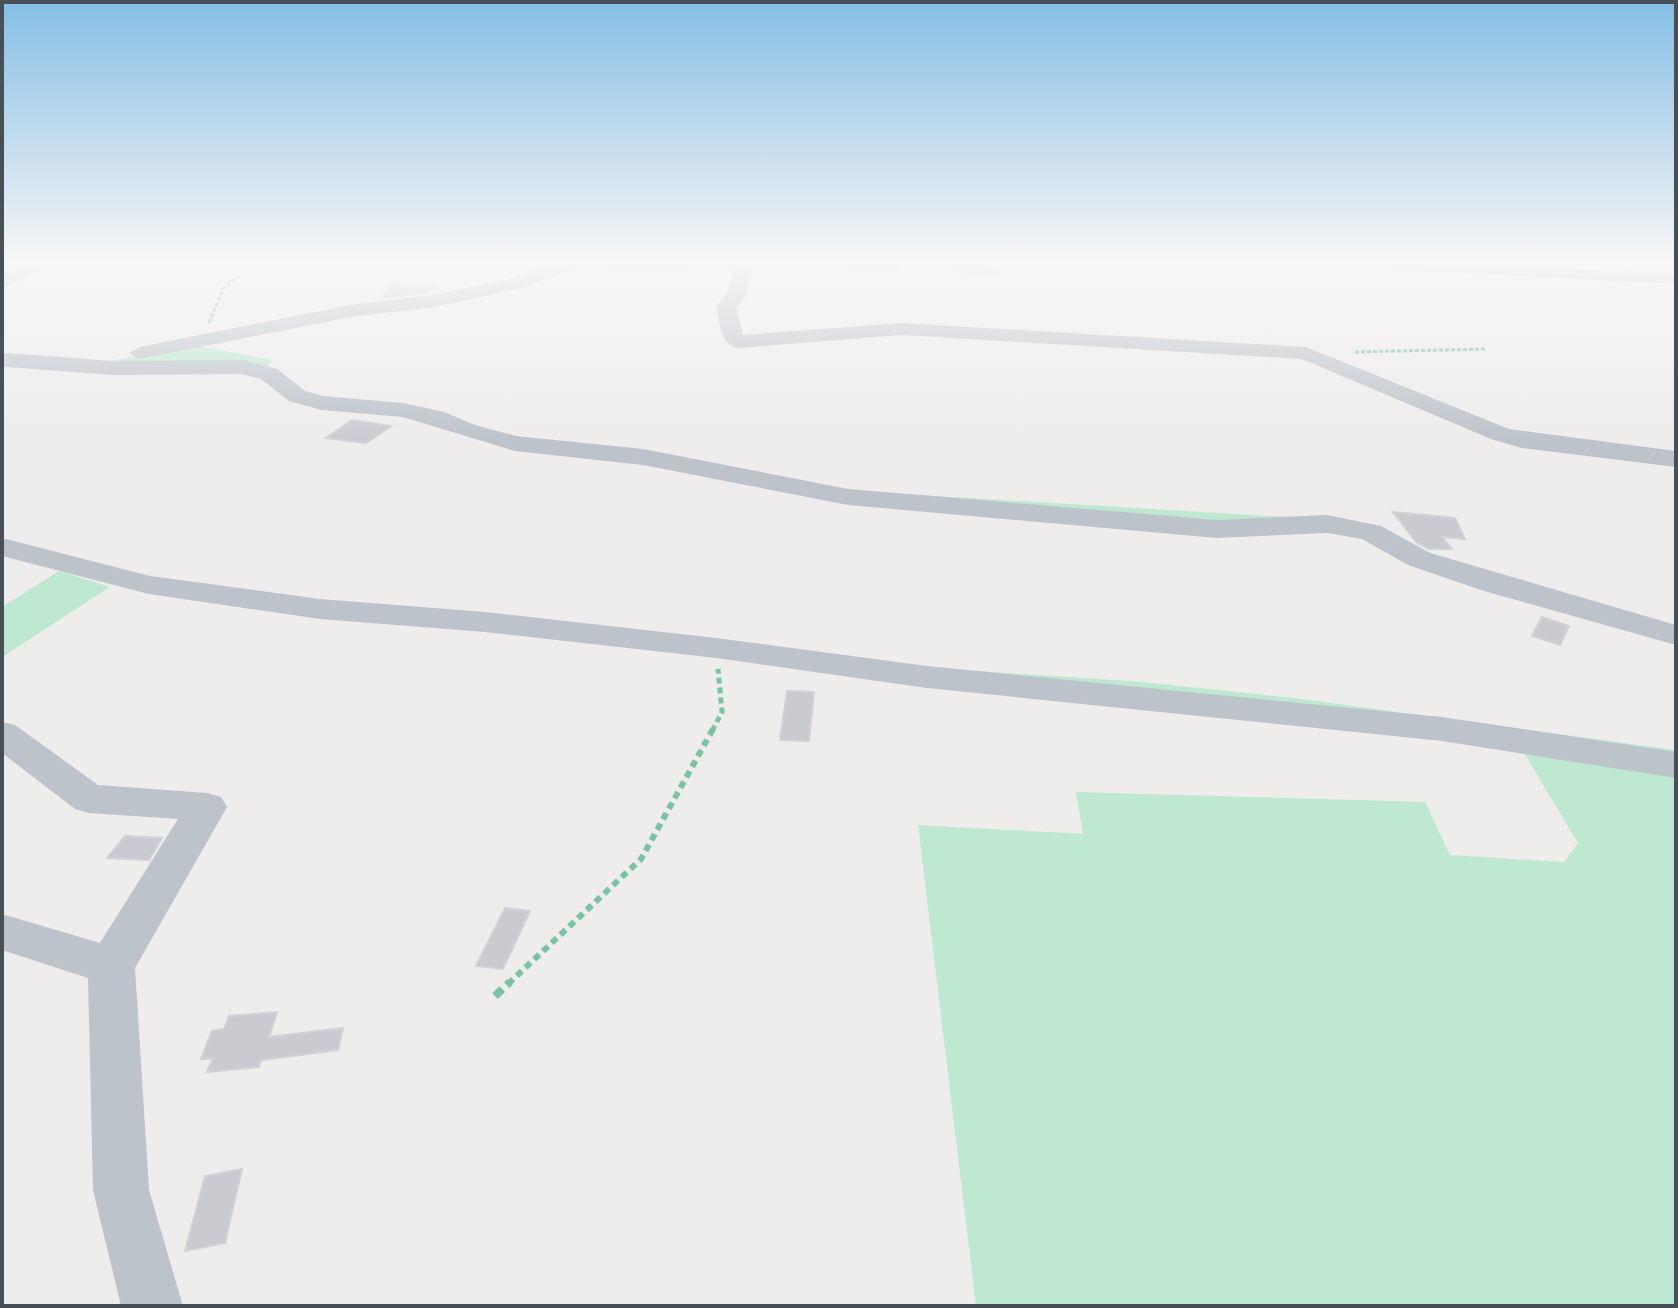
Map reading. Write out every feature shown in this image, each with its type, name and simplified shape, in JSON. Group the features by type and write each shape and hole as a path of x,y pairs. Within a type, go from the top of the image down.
{"street":[{"path":"65,365 299,321"},
{"path":"731,321 738,342 902,329 1306,353 1500,434 1522,440 1676,459"},
{"path":"4,360 65,365 243,367 269,374 297,396 321,403 403,410 515,443 643,457 848,497 1217,529 1327,524 1371,532 1419,559 1495,584 1676,635"},
{"path":"2,547 149,585 258,600 716,648 927,677 1442,729 1676,765"},
{"path":"2,734 89,799 207,807 111,966 121,1190 152,1306"},
{"path":"2,932 111,966"}],"path":[{"path":"208,339 205,333 210,321"},
{"path":"1306,353 1485,349"},
{"path":"495,996 641,859 722,712 716,648"}],"green space":[{"path":"199,346 272,360 267,368 96,363"},
{"path":"870,492 1286,517 1201,522"},
{"path":"59,571 110,587 2,657 2,607"},
{"path":"902,666 1143,682 1302,699 1676,750 1676,757"},
{"path":"1521,748 1676,775 1676,1306 976,1306 918,825 1083,834 1076,792 1425,802 1450,855 1564,862 1578,843"}],"building":[{"path":"352,420 391,426 366,443 326,438"},
{"path":"1393,512 1455,518 1465,539 1442,537 1452,549 1429,549 1416,542"},
{"path":"1542,617 1569,626 1560,645 1532,636"},
{"path":"787,691 814,692 809,741 780,740"},
{"path":"125,836 162,838 149,860 107,858"},
{"path":"505,908 530,911 503,969 476,966"},
{"path":"277,1012 269,1037 343,1028 338,1050 261,1060 259,1067 207,1072 213,1058 201,1059 212,1031 224,1029 229,1016"},
{"path":"242,1169 225,1243 185,1251 205,1176"}]}
